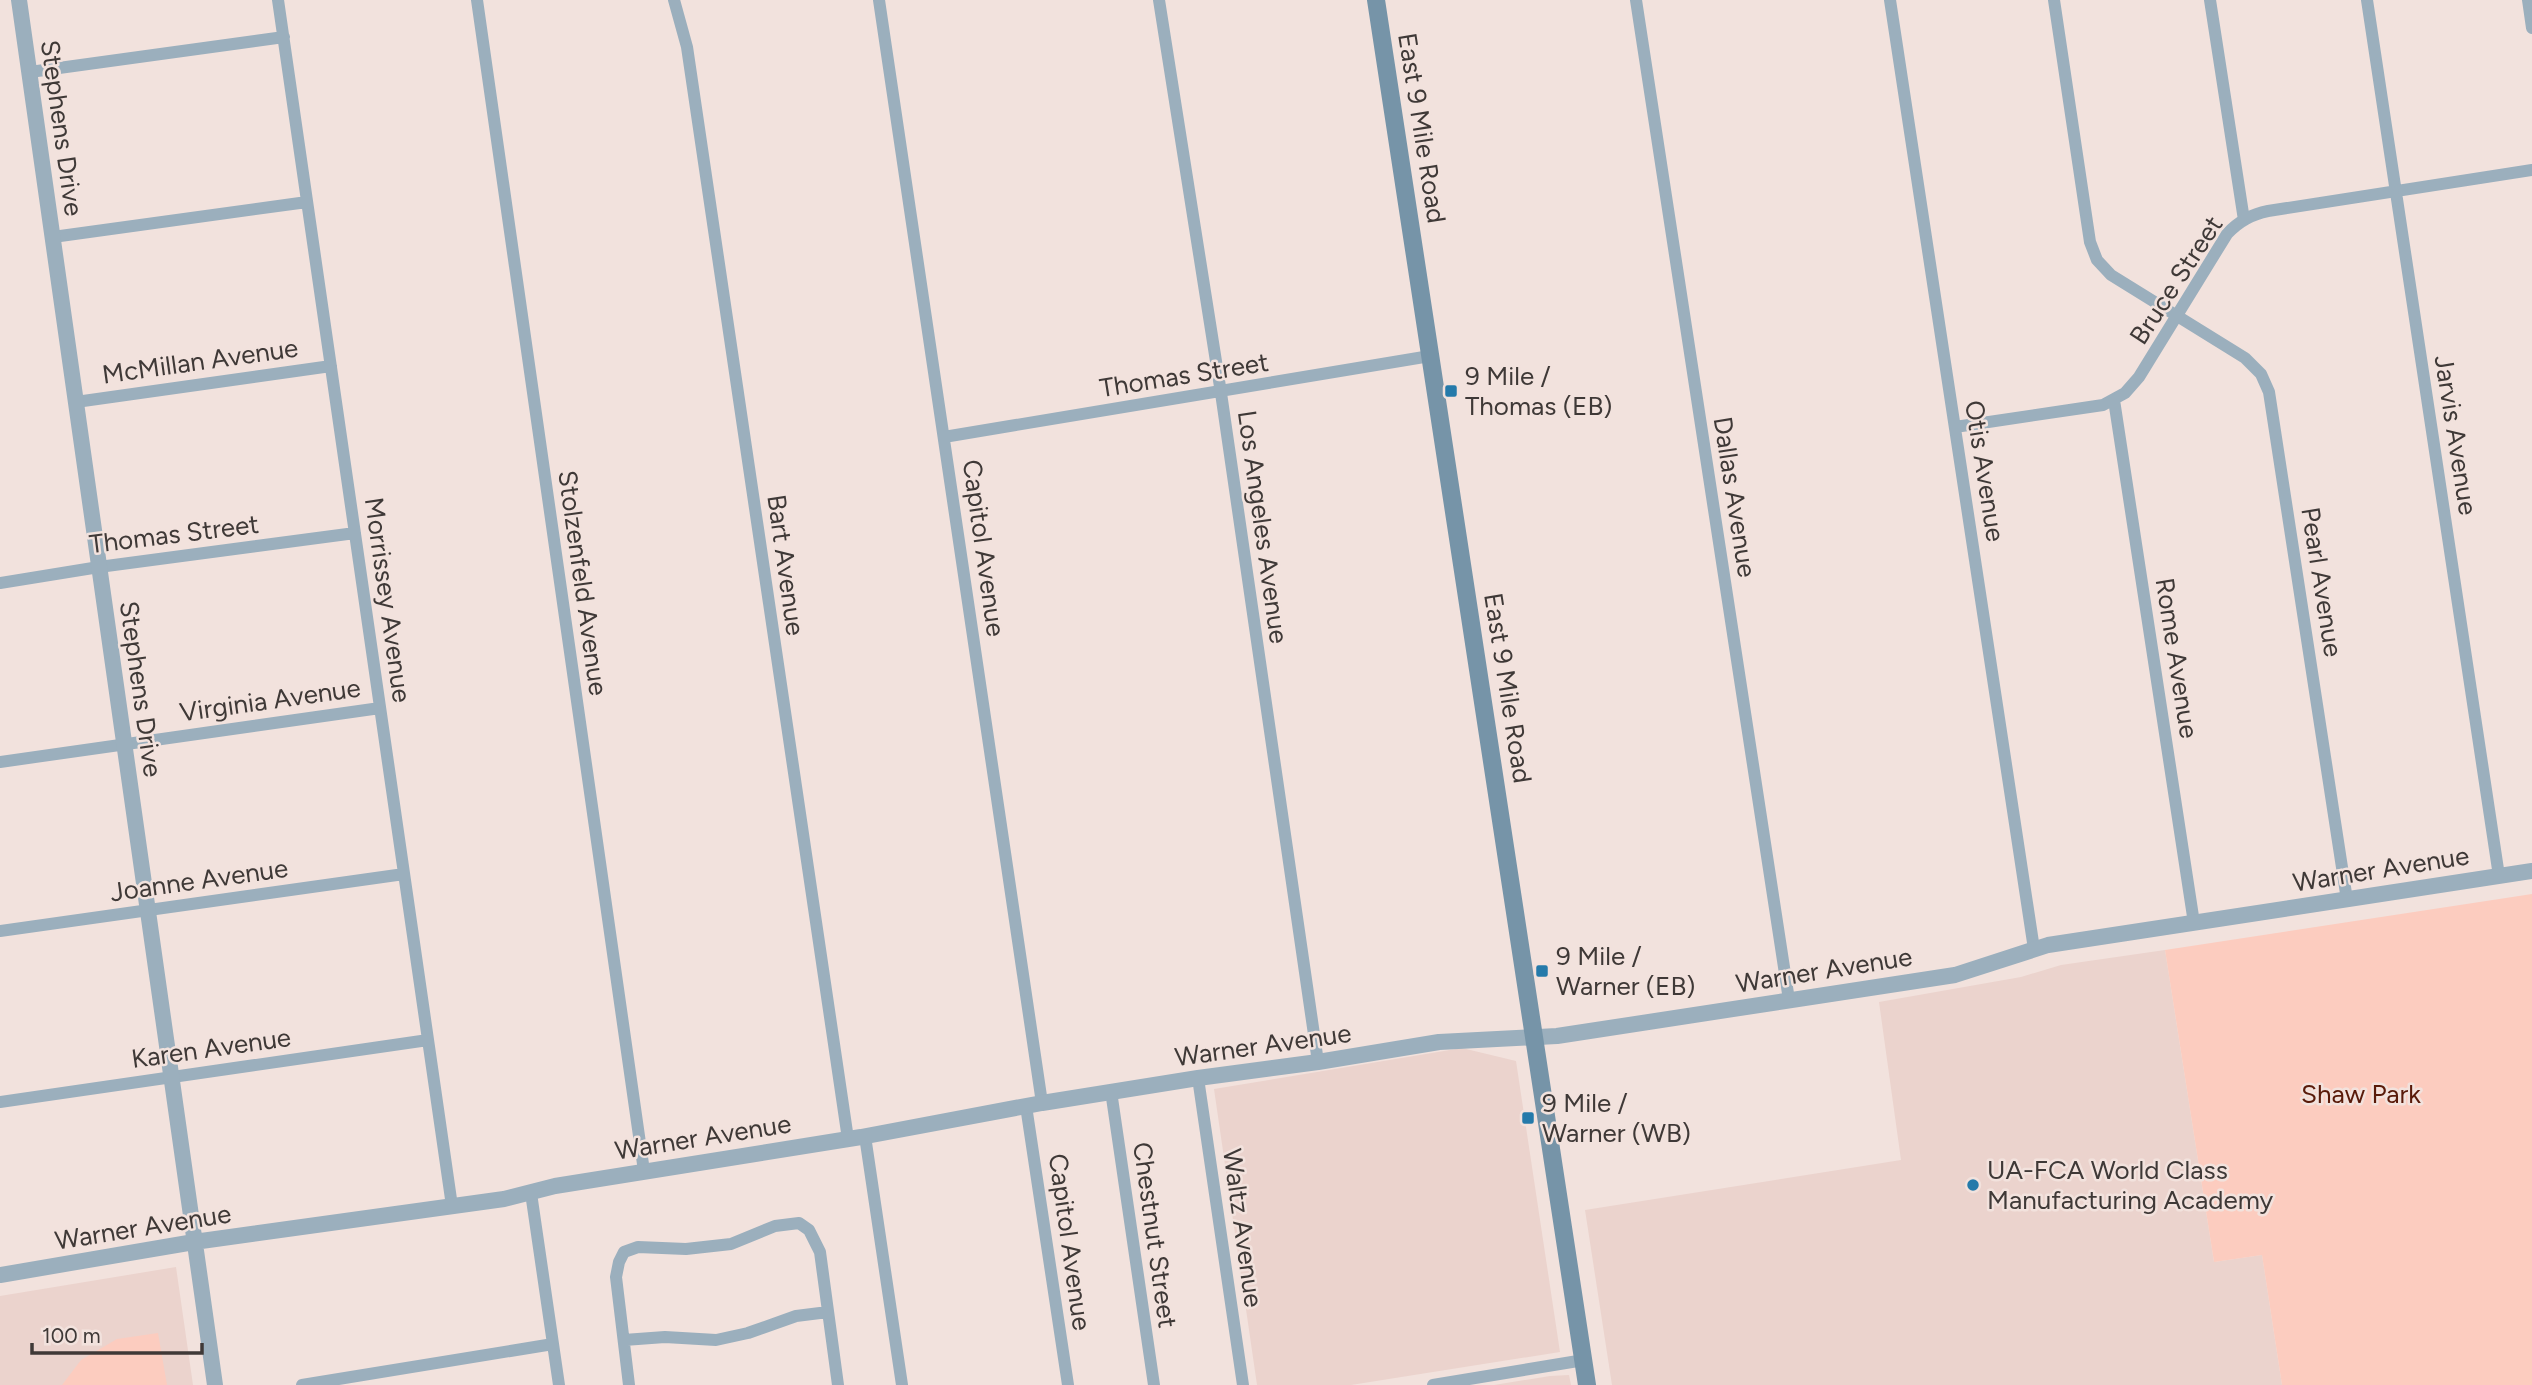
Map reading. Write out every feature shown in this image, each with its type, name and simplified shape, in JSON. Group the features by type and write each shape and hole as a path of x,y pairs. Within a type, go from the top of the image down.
{"main road":[{"name":"East 9 Mile Road","path":"1376,0 1587,1385"}],"street":[{"name":"Stephens Drive","path":"19,0 215,1385"},
{"name":"Morrissey Avenue","path":"278,0 452,1206"},
{"name":"Stolzenfeld Avenue","path":"477,0 644,1171"},
{"name":"Bart Avenue","path":"674,0 687,47 848,1139"},
{"name":"Capitol Avenue","path":"879,0 944,437 1034,1104 1068,1385"},
{"name":"Los Angeles Avenue","path":"1159,0 1221,393 1318,1062"},
{"name":"Dallas Avenue","path":"1636,0 1789,1000"},
{"name":"Otis Avenue","path":"1890,0 2034,949"},
{"path":"2054,0 2092,250 2111,275 2177,316"},
{"path":"2210,0 2244,220"},
{"name":"Jarvis Avenue","path":"2367,0 2499,876"},
{"path":"2528,0 2532,28"},
{"path":"30,72 284,37"},
{"name":"Bruce Street","path":"2115,400 2133,385 2222,241 2244,220 2264,211 2532,170"},
{"path":"53,237 307,202"},
{"name":"Pearl Avenue","path":"2177,316 2245,358 2261,374 2269,392 2347,900"},
{"name":"Thomas Street","path":"944,437 1221,393 1430,356"},
{"name":"McMillan Avenue","path":"76,402 331,366"},
{"path":"1955,427 2097,407 2115,400"},
{"name":"Rome Avenue","path":"2115,400 2194,923"},
{"name":"Thomas Street","path":"0,583 355,533"},
{"name":"Virginia Avenue","path":"0,762 380,708"},
{"name":"Warner Avenue","path":"0,1275 194,1242 531,1193 555,1186 848,1139 1111,1091 1439,1042 1557,1036 1955,975 2048,945 2532,871"},
{"name":"Joanne Avenue","path":"0,932 404,874"},
{"name":"Karen Avenue","path":"0,1102 428,1040"},
{"name":"Waltz Avenue","path":"1198,1078 1243,1385"},
{"name":"Chestnut Street","path":"1111,1091 1154,1385"},
{"path":"865,1136 902,1385"},
{"path":"531,1193 559,1385"},
{"path":"629,1385 617,1277 619,1262 624,1252 638,1247 686,1250 731,1244 775,1226 799,1223 809,1230 820,1252 838,1385"},
{"path":"625,1340 665,1337 716,1340 741,1336 796,1316 828,1312"},
{"path":"302,1385 553,1343"},
{"path":"1433,1385 1584,1360"}],"shaded area":[{"name":"UA-FCA World Class Manufacturing Academy","path":"2165,950 2214,1262 2262,1255 2282,1385 1612,1385 1585,1210 1901,1160 1879,1002 2021,977 2061,965"},
{"path":"1462,1048 1516,1061 1560,1352 1351,1385 1257,1385 1214,1089"},
{"path":"176,1267 193,1385 0,1385 0,1296"},
{"path":"1569,1375 1571,1385 1494,1385 1550,1376"}],"green space":[{"name":"Shaw Park","path":"2532,894 2532,1385 2282,1385 2262,1255 2214,1262 2165,950"},
{"path":"158,1333 167,1385 62,1385 81,1360 117,1339"}],"place":[{"name":"9 Mile / Thomas (EB)","path":"1451,391"},
{"name":"9 Mile / Warner (EB)","path":"1542,971"},
{"name":"9 Mile / Warner (WB)","path":"1528,1118"},
{"name":"UA-FCA World Class Manufacturing Academy","path":"1973,1185"}]}
